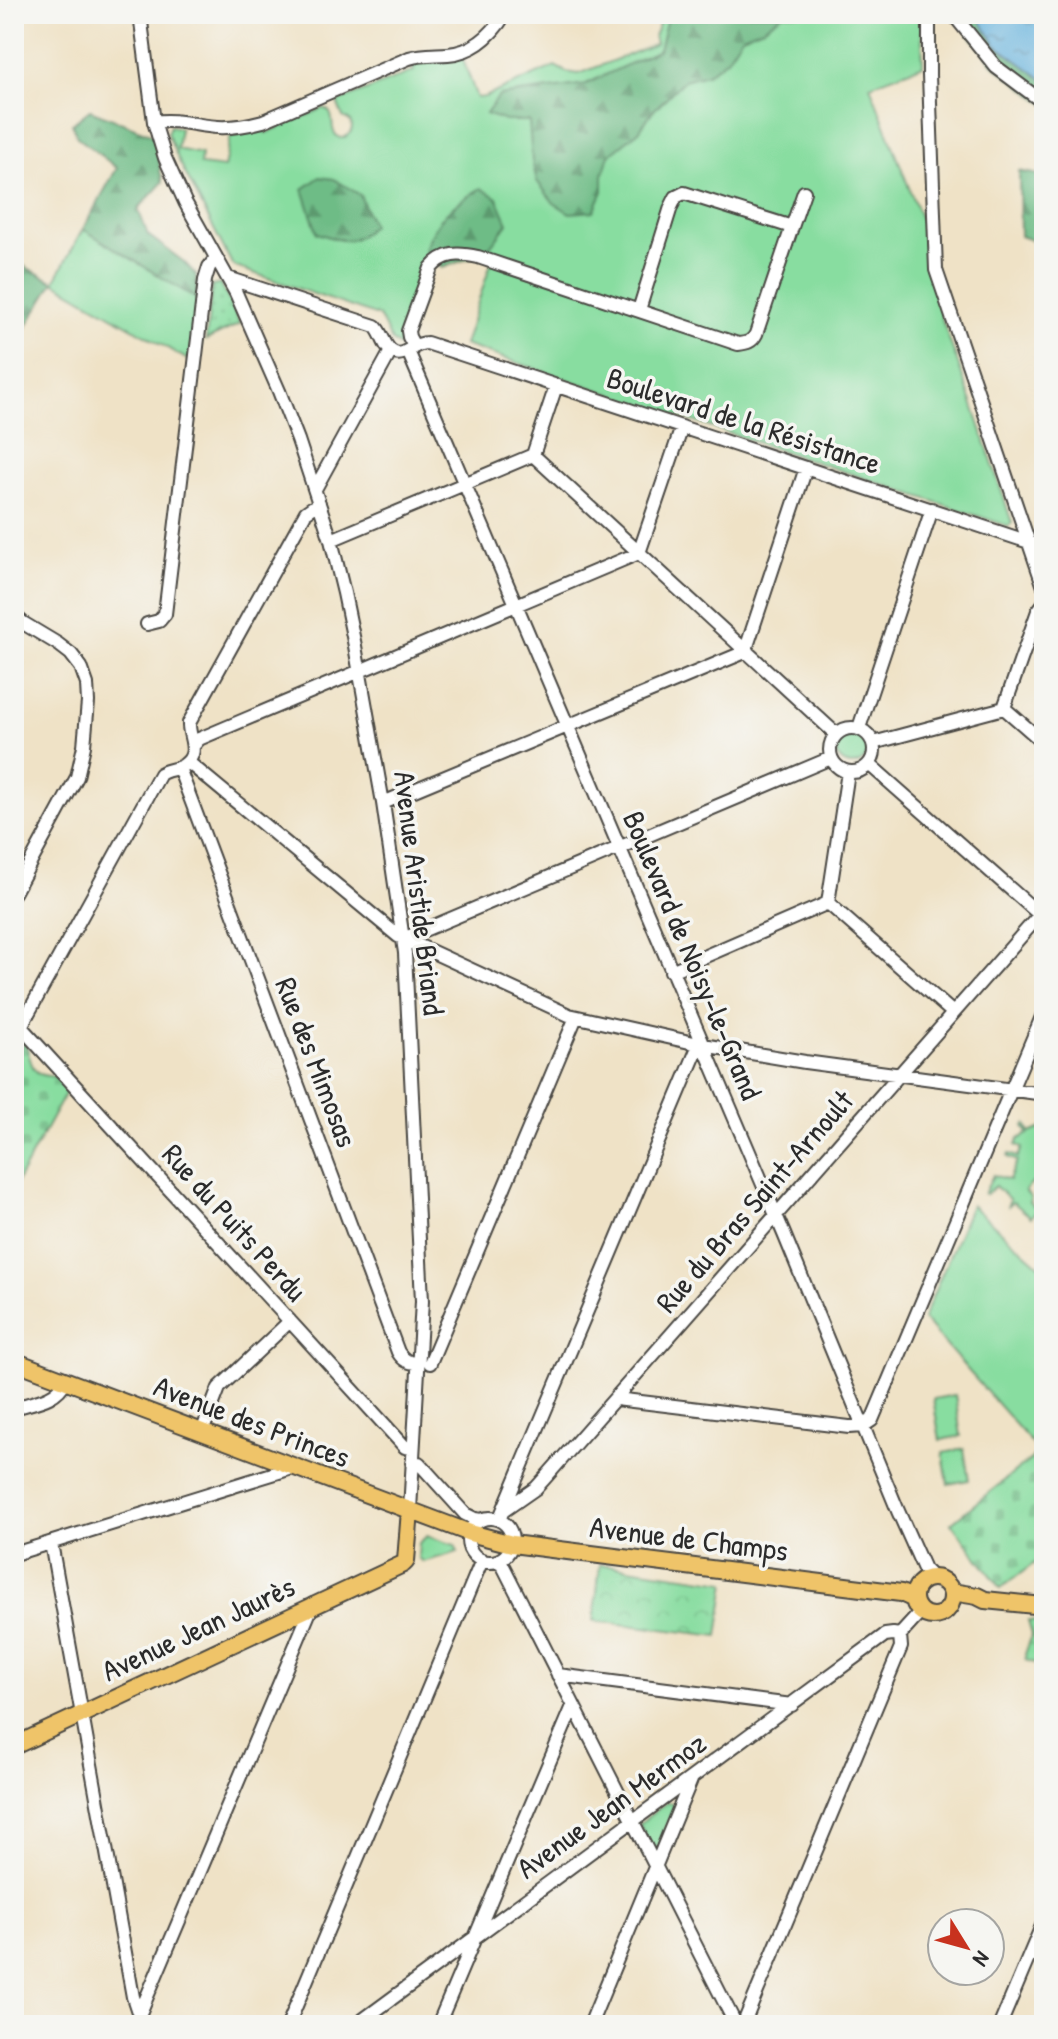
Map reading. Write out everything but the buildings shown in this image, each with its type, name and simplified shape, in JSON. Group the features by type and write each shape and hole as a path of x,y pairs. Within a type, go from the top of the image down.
{"main road":[{"name":"Avenue des Princes","path":"14,1361 410,1510 476,1527"},
{"name":"Avenue Aristide Briand","path":"406,1561 410,1510"},
{"name":"Avenue de Champs","path":"476,1527 512,1544 913,1598"},
{"name":"Avenue Jean Jaurès","path":"14,1746 406,1561"},
{"path":"932,1577 947,1583 952,1598 944,1613 938,1616 932,1616 913,1598 922,1581 932,1577"},
{"path":"952,1598 1044,1606"}],"street":[{"name":"Avenue Aristide Briand","path":"140,14 154,122 174,180 228,278 290,416 331,540 344,593 383,803 403,939 422,1301 420,1339 424,1363 413,1448 410,1510"},
{"path":"154,122 168,120 219,127 263,121 409,58 451,54 472,48 487,37 505,14"},
{"path":"929,14 936,270 1044,587"},
{"path":"953,14 996,67 1044,103"},
{"path":"416,347 408,333 431,268 437,260 449,254 461,253 738,344 747,343 756,334 804,192"},
{"path":"639,310 676,197 684,193 792,227"},
{"path":"147,624 159,621 165,614 205,280 216,258"},
{"path":"228,278 375,326 391,351 315,489"},
{"name":"Boulevard de la Résistance","path":"391,351 399,354 416,347 556,386 1044,547"},
{"name":"Boulevard de Noisy-le-Grand","path":"416,347 466,484 516,604 920,1562 932,1577"},
{"path":"331,540 533,455 556,386"},
{"path":"193,746 199,739 639,553 682,427"},
{"path":"533,455 836,734"},
{"path":"383,803 745,652 806,468"},
{"path":"14,1039 19,1023 158,776 164,770 183,765 193,753 189,723 306,512 319,503"},
{"path":"859,728 932,509"},
{"path":"1004,708 1038,611 1044,603"},
{"path":"14,615 71,654 81,667 87,684 88,702 84,746 77,777 14,893"},
{"path":"873,743 1004,708"},
{"path":"1004,708 1044,743"},
{"path":"846,728 859,728 868,734 874,754 869,764 857,772 848,772 836,766 831,758 830,745 836,734 846,728"},
{"path":"403,939 831,758"},
{"path":"869,764 1042,913"},
{"path":"183,765 403,939 576,1017 703,1045 805,1062 1044,1094"},
{"name":"Rue des Mimosas","path":"183,765 398,1352 410,1363 424,1363"},
{"path":"828,903 848,772"},
{"path":"671,971 828,903"},
{"path":"828,903 953,1013"},
{"name":"Rue du Bras Saint-Arnoult","path":"501,1516 536,1488 616,1399 1042,913"},
{"path":"616,1399 849,1427 863,1426 872,1420 1044,1012"},
{"path":"424,1363 439,1342 576,1017"},
{"name":"Rue du Puits Perdu","path":"19,1023 405,1447 413,1448"},
{"path":"501,1516 512,1544 500,1560 482,1560 469,1546 476,1527 501,1516 696,1052 703,1045"},
{"path":"202,1432 219,1388 290,1321"},
{"path":"420,1339 439,1342"},
{"path":"14,1408 54,1396 65,1381"},
{"path":"412,1463 419,1463 476,1527"},
{"path":"14,1554 295,1467"},
{"path":"51,1543 137,2020"},
{"path":"288,2025 482,1560"},
{"path":"500,1560 736,2025"},
{"path":"743,2025 901,1647 900,1635 913,1598"},
{"path":"137,2020 313,1604"},
{"name":"Avenue Jean Mermoz","path":"356,2025 885,1635 900,1635"},
{"path":"558,1675 792,1705"},
{"path":"438,2025 573,1706"},
{"path":"590,2025 692,1778"},
{"path":"1000,2025 1044,1921"}],"green space":[{"path":"656,14 921,14 923,65 870,85 922,222 942,320 1012,523 1008,526 464,345 493,257 437,253 423,270 403,330 406,344 398,346 378,316 232,264 167,133 170,126 180,128 177,149 201,154 200,165 224,168 230,137 262,127 266,133 324,108 331,115 336,135 340,138 347,136 352,126 343,117 337,102 414,71 412,64 462,57 477,98 485,97 555,66 579,74 656,44 654,36 660,22"},
{"path":"668,14 783,14 763,28 742,36 727,59 707,74 684,80 652,112 639,131 609,155 603,175 603,191 594,211 570,213 554,203 537,181 529,121 505,121 486,114 499,96 586,84 659,50"},
{"path":"953,14 976,14 996,45 1044,80 1044,103 996,67"},
{"path":"90,110 158,137 163,182 138,209 148,235 196,275 197,299 83,229 117,168 77,137 72,124"},
{"path":"1019,171 1044,176 1044,245 1020,236"},
{"path":"320,177 334,179 360,195 372,225 359,237 340,240 317,233 303,189"},
{"path":"481,188 497,198 508,223 486,252 442,268 425,250 430,238 446,213"},
{"path":"83,229 197,299 190,361 54,282"},
{"path":"14,261 54,282 25,329 14,327"},
{"path":"221,284 240,324 206,340 212,286"},
{"path":"852,733 864,737 868,749 864,761 852,765 840,761 836,749 840,737"},
{"path":"26,1043 31,1063 37,1072 56,1076 68,1089 14,1187 14,1059"},
{"path":"1026,1124 1030,1133 1044,1127 1044,1180 1039,1176 1025,1191 1031,1198 1029,1202 1040,1207 1031,1217 1013,1202 1007,1207 1010,1200 995,1186 984,1194 993,1175 1009,1180 1017,1161 1008,1157 1009,1154 1018,1157 1022,1148 1016,1145 1028,1134"},
{"path":"971,1205 1044,1269 1044,1457 923,1319"},
{"path":"955,1395 961,1436 940,1440 933,1399"},
{"path":"964,1449 969,1480 948,1484 943,1453"},
{"path":"1040,1452 1044,1457 1044,1556 1001,1588 951,1523"},
{"path":"427,1536 455,1545 458,1552 423,1562 418,1558 419,1543"},
{"path":"600,1564 726,1582 718,1636 594,1621"},
{"path":"1028,1621 1044,1622 1044,1667 1026,1660 1032,1635"},
{"path":"667,1802 675,1804 654,1852 639,1824"}],"water":[{"path":"976,14 1044,14 1044,80 996,45"}],"ferry route":[{"path":"1037,14 1044,19"}]}
